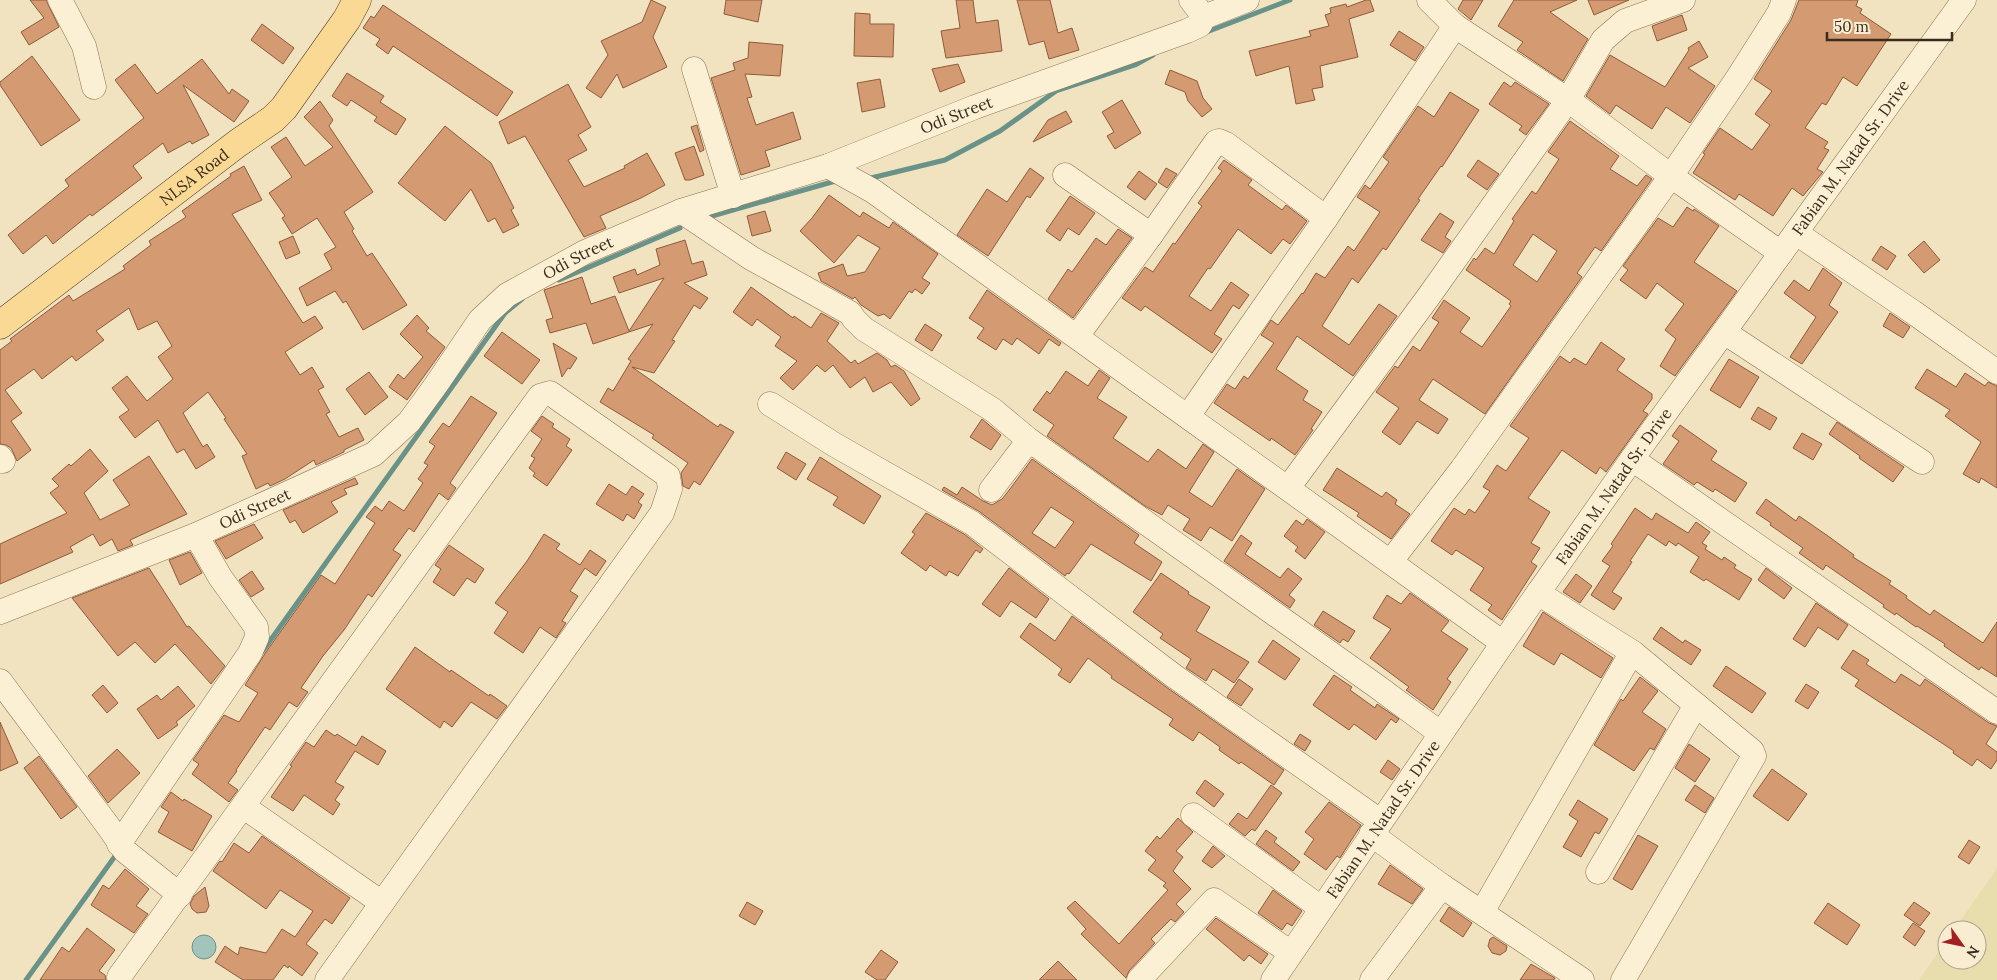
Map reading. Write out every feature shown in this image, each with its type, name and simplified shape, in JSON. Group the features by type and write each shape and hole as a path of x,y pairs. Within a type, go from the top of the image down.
{"main road":[{"name":"NLSA Road","path":"0,325 238,143 273,119 284,108 347,19 357,0"}],"street":[{"path":"60,0 84,46 94,87"},
{"name":"Odi Street","path":"0,612 196,535 374,454 409,422 480,320 507,295 585,252 681,210 828,166 975,107 1187,31 1200,25 1198,9 1247,0"},
{"path":"1428,0 1455,26 1568,100 1671,176 1781,253"},
{"path":"1288,488 1429,296 1568,100 1603,40 1625,21 1684,0"},
{"path":"1391,561 1462,469 1671,176 1740,76 1779,13 1784,0"},
{"name":"Fabian M. Natad Sr. Drive","path":"1273,980 1440,733 1632,459 1964,0"},
{"path":"1188,416 1326,218 1455,26"},
{"path":"694,69 733,196"},
{"path":"1077,336 1151,235 1213,145 1219,141 1226,144 1326,218"},
{"path":"828,166 873,191 1503,643"},
{"path":"1066,174 1151,235"},
{"path":"681,210 751,258 850,314 864,328 993,410 1029,440 1440,733"},
{"path":"1796,233 1913,312 1997,372"},
{"path":"1724,332 1922,462"},
{"path":"120,978 540,396 550,393 668,476 670,489 662,513 327,980"},
{"path":"770,404 834,444 972,523 1376,827 1442,886 1582,980"},
{"path":"991,490 1029,440"},
{"path":"1632,459 1997,712"},
{"path":"119,844 250,653 257,637 256,628 220,577 196,535"},
{"path":"1538,593 1632,652 1752,750 1754,756 1623,980"},
{"path":"1482,912 1632,652"},
{"path":"0,681 108,826 119,844 125,851 180,895"},
{"path":"1598,872 1696,705"},
{"path":"244,807 382,903"},
{"path":"1193,815 1321,908"},
{"path":"1372,980 1442,886"},
{"path":"1139,980 1214,900 1291,953"}],"shaded area":[{"path":"1997,868 1997,980 1919,980 1937,954 1937,970 1987,970 1987,920 1961,920"}],"water":[{"path":"204,935 209,936 215,942 215,952 209,958 204,959 199,958 193,952 192,947 193,942 199,936"}],"building":[{"path":"30,0 46,0 59,27 29,45 21,32 44,18"},
{"path":"651,0 666,7 653,37 667,67 623,88 617,74 601,98 586,88 608,55 601,41 642,22"},
{"path":"726,0 762,0 758,22 724,14"},
{"path":"956,0 973,0 976,23 998,20 1002,51 946,58 941,31 960,28"},
{"path":"1017,0 1050,0 1058,33 1072,28 1079,50 1049,59 1044,41 1029,45"},
{"path":"1370,0 1374,11 1349,19 1358,57 1320,66 1323,87 1312,89 1315,100 1296,104 1289,66 1256,76 1249,51 1311,36 1309,31 1329,26 1325,15 1331,13 1330,8 1346,4 1347,7"},
{"path":"1463,0 1483,0 1471,20 1458,9"},
{"path":"1514,0 1577,0 1550,12 1588,39 1563,81 1517,50 1523,42 1498,26"},
{"path":"1588,0 1629,0 1594,15"},
{"path":"1799,0 1858,0 1856,6 1862,9 1860,13 1891,34 1857,86 1843,77 1826,105 1822,103 1805,128 1828,142 1824,148 1829,150 1817,169 1823,172 1803,196 1792,188 1773,216 1739,194 1735,200 1693,173 1705,154 1703,153 1720,128 1752,150 1770,125 1755,114 1772,91 1754,79 1791,20"},
{"path":"383,5 513,92 497,116 393,46 388,54 376,45 380,39 363,28 371,16 374,18"},
{"path":"855,13 870,14 870,24 894,24 893,57 854,56"},
{"path":"1682,15 1687,30 1657,41 1652,26"},
{"path":"262,24 294,48 283,64 251,40"},
{"path":"1399,31 1424,47 1415,61 1390,45"},
{"path":"1699,41 1708,57 1688,68 1715,86 1690,123 1666,107 1652,129 1616,105 1610,114 1586,96 1610,55 1665,87 1689,50 1688,48"},
{"path":"749,42 783,45 780,76 745,74 752,97 747,98 756,125 793,112 801,139 765,151 770,166 741,175 711,78 735,70 733,63 748,58"},
{"path":"32,56 80,120 41,146 0,85 0,82"},
{"path":"202,59 229,94 232,89 249,101 234,122 183,85 209,135 192,144 190,141 168,153 163,143 133,166 142,178 92,216 90,214 53,244 46,235 23,254 8,235 69,186 65,180 144,118 115,80 135,64 157,94"},
{"path":"958,64 965,82 940,92 932,69"},
{"path":"1170,70 1197,81 1203,98 1212,109 1202,117 1188,101 1185,92 1165,84"},
{"path":"347,73 384,96 380,102 406,119 396,135 374,121 377,117 351,100 347,106 332,96"},
{"path":"880,79 885,107 862,112 857,83"},
{"path":"1504,82 1511,87 1515,82 1549,104 1526,135 1519,130 1522,126 1489,104"},
{"path":"568,84 591,127 578,135 587,150 568,160 584,187 625,168 624,166 647,153 665,185 600,216 606,228 584,237 525,136 508,144 499,122"},
{"path":"1450,92 1479,110 1442,167 1418,199 1420,200 1386,250 1383,248 1358,283 1352,278 1322,326 1349,345 1379,304 1397,316 1353,376 1297,336 1276,369 1308,391 1303,400 1322,412 1311,429 1313,430 1295,455 1271,438 1270,441 1214,403 1227,384 1235,389 1244,376 1248,379 1274,343 1261,335 1271,320 1278,325 1303,294 1316,273 1325,278 1348,246 1354,251 1380,212 1357,197 1365,185 1370,189 1389,162 1383,157 1418,106 1434,117"},
{"path":"1122,100 1141,133 1115,149 1107,136 1114,132 1102,112"},
{"path":"320,101 333,120 329,126 373,192 344,212 354,229 352,231 367,256 372,253 407,305 363,330 346,301 343,303 335,291 307,306 299,288 332,269 324,254 336,247 317,218 292,234 282,218 285,216 269,193 292,177 271,147 286,137 305,166 333,147 304,117"},
{"path":"1066,111 1072,122 1033,142 1048,120"},
{"path":"1570,121 1619,156 1610,169 1637,186 1646,175 1652,179 1601,251 1595,247 1577,273 1582,277 1485,414 1433,379 1419,400 1448,419 1438,434 1417,421 1400,445 1382,432 1399,408 1376,392 1395,366 1398,368 1413,346 1420,351 1439,322 1432,318 1444,300 1470,318 1460,332 1482,347 1511,306 1509,304 1511,301 1466,270 1474,258 1476,260 1485,248 1494,254 1514,221 1512,219 1532,191 1536,194 1559,159 1548,152","holes":["1533,234 1557,251 1537,282 1513,265"]},
{"path":"697,125 704,150 700,152 691,127"},
{"path":"445,126 491,163 514,208 511,210 519,225 503,233 495,218 488,222 471,189 445,221 398,183"},
{"path":"694,146 704,175 685,180 675,153"},
{"path":"1224,160 1252,180 1248,185 1282,210 1286,205 1307,221 1290,244 1283,239 1271,254 1238,229 1210,269 1208,268 1189,296 1211,311 1231,282 1249,295 1239,309 1233,305 1214,334 1222,339 1212,353 1145,306 1141,311 1122,298 1145,267 1153,272 1173,243 1175,244 1202,206 1198,203 1222,171 1218,168"},
{"path":"1478,160 1499,174 1487,190 1467,176"},
{"path":"244,166 262,200 232,214 303,323 315,316 323,328 285,352 300,375 312,367 324,387 318,390 330,412 326,414 339,437 358,428 364,440 316,465 314,460 285,479 270,486 268,483 256,489 242,456 247,454 208,392 183,413 203,447 207,444 215,457 196,469 184,449 177,453 158,420 135,438 119,417 129,410 112,388 127,376 147,401 173,379 158,357 172,346 157,321 138,330 129,308 96,331 104,340 76,361 72,356 42,379 34,369 5,390 22,413 11,421 31,450 17,461 11,448 0,444 0,350 12,341 10,339 69,295 73,301 125,269 123,266 151,245 149,241 186,217 182,211 231,176 230,174"},
{"path":"1030,168 1044,178 1030,198 1027,196 988,256 957,235 987,189 1007,202"},
{"path":"1166,168 1177,174 1167,188 1158,182"},
{"path":"1139,171 1157,184 1145,200 1127,187"},
{"path":"829,195 860,217 863,212 889,228 893,222 938,254 922,278 930,283 922,294 915,289 912,293 909,291 890,319 884,314 878,316 861,305 855,297 853,299 821,281 818,273 843,264 847,276 865,272 880,248 858,235 834,263 800,231"},
{"path":"1070,196 1095,213 1079,235 1068,228 1060,241 1046,231"},
{"path":"1687,207 1693,211 1694,209 1719,226 1694,262 1737,291 1675,376 1660,366 1676,339 1665,330 1684,304 1657,283 1646,299 1620,280 1628,270 1623,266 1658,218 1673,227"},
{"path":"765,211 771,231 752,236 747,216"},
{"path":"1440,213 1454,222 1445,237 1451,241 1443,253 1421,240"},
{"path":"1118,229 1132,238 1073,318 1048,299 1068,269 1072,272 1096,238 1106,245"},
{"path":"293,236 300,253 286,259 279,242"},
{"path":"685,240 692,264 703,261 707,275 684,283 708,298 700,309 694,305 672,340 675,341 654,373 632,367 718,427 720,424 734,432 700,485 694,481 689,489 683,486 681,473 688,463 652,438 654,435 600,402 608,388 613,391 631,361 628,359 653,324 593,344 586,323 550,333 546,320 553,318 544,290 582,277 591,304 615,296 629,331 664,278 619,293 613,277 635,269 637,275 660,265 656,249"},
{"path":"1924,241 1940,260 1924,273 1908,255"},
{"path":"1881,246 1896,256 1887,270 1872,260"},
{"path":"1823,268 1842,283 1829,305 1838,312 1802,364 1790,357 1816,317 1784,293 1794,280 1809,291"},
{"path":"751,287 793,318 794,316 811,328 821,313 839,323 827,341 851,363 855,360 858,364 877,353 887,360 891,367 895,365 904,371 920,399 911,406 891,382 873,392 865,377 850,388 833,365 825,372 817,365 793,390 780,378 797,361 775,346 781,337 757,319 752,326 733,312"},
{"path":"987,290 1061,343 1059,346 1049,339 1039,354 1017,338 1012,345 1003,339 996,350 977,338 984,328 969,318"},
{"path":"1890,313 1910,327 1903,338 1883,326"},
{"path":"417,315 429,328 426,331 445,347 407,400 389,387 398,374 404,379 423,357 400,334"},
{"path":"925,324 942,335 932,351 915,340"},
{"path":"502,332 540,360 522,384 484,356"},
{"path":"1601,342 1625,359 1617,370 1652,394 1652,399 1643,411 1648,414 1606,472 1600,467 1596,474 1562,450 1528,498 1550,512 1531,543 1540,548 1531,562 1537,566 1502,620 1488,610 1492,605 1470,590 1484,568 1456,550 1452,555 1431,541 1454,508 1465,515 1469,509 1475,513 1490,491 1483,487 1497,465 1506,471 1529,438 1510,426 1560,356 1570,363 1574,358 1586,365"},
{"path":"553,343 577,358 562,377"},
{"path":"1729,359 1759,377 1740,408 1710,390"},
{"path":"1927,369 1956,387 1965,373 1985,386 1988,382 1997,386 1997,488 1981,478 1979,483 1963,474 1981,442 1945,416 1950,410 1915,388"},
{"path":"1099,370 1110,378 1097,398 1127,417 1113,438 1148,462 1158,449 1186,469 1203,444 1214,452 1189,492 1212,507 1237,469 1265,489 1232,541 1210,527 1201,541 1183,530 1190,519 1168,505 1162,515 1145,506 1047,436 1054,425 1033,410 1047,391 1050,394 1066,371 1088,386"},
{"path":"369,372 388,397 365,415 346,389"},
{"path":"471,396 497,413 450,483 456,488 448,500 439,493 414,532 409,528 393,550 401,555 372,597 368,594 301,688 308,692 297,707 289,702 270,730 265,727 228,783 238,790 229,802 192,774 199,764 193,760 224,715 239,722 258,693 245,685 321,575 335,584 375,523 366,517 375,506 382,511 389,501 404,511 423,483 418,479 428,465 424,463 435,446 429,442 443,423 449,427 451,425"},
{"path":"1758,407 1777,418 1770,430 1751,419"},
{"path":"542,416 554,424 552,427 570,439 566,446 572,450 547,486 533,476 535,473 529,468 535,458 531,456 542,439 531,431"},
{"path":"982,419 1001,435 991,450 970,437"},
{"path":"1837,422 1904,467 1893,482 1829,434"},
{"path":"1680,425 1717,451 1711,460 1747,483 1735,502 1715,489 1713,492 1697,482 1694,485 1663,464 1679,441 1672,436"},
{"path":"1802,433 1822,444 1813,460 1793,448"},
{"path":"90,449 108,471 84,493 100,520 130,505 113,480 149,456 187,514 130,540 133,545 118,551 112,539 100,546 93,534 70,547 73,552 0,584 0,544 67,513 50,493 59,486 52,479 69,464 71,466"},
{"path":"786,452 806,464 796,480 777,468"},
{"path":"820,457 881,496 864,524 833,505 838,497 807,479"},
{"path":"1032,459 1139,535 1134,543 1162,562 1151,581 1091,544 1069,574 1067,573 1065,576 980,512 942,490 944,487 957,495 962,487 992,505 1002,499","holes":["1051,507 1074,522 1055,548 1032,533"]},
{"path":"1337,468 1382,497 1386,492 1397,500 1395,504 1410,514 1391,539 1357,516 1359,513 1323,490"},
{"path":"355,478 358,484 344,489 347,494 331,502 338,512 303,533 295,520 290,523 283,510"},
{"path":"609,484 626,495 632,486 644,494 638,502 642,505 634,519 627,514 623,521 596,504"},
{"path":"1766,499 1796,521 1799,516 1828,536 1854,555 1853,557 1891,581 1889,584 1930,615 1934,610 1983,643 1997,622 1997,677 1981,667 1979,670 1944,646 1945,644 1896,613 1895,615 1883,607 1884,605 1826,565 1823,570 1799,553 1803,548 1756,513"},
{"path":"1635,508 1652,520 1656,513 1688,533 1696,522 1710,532 1702,543 1707,546 1705,549 1722,560 1724,557 1736,565 1734,568 1752,579 1739,600 1706,579 1704,581 1690,572 1699,557 1678,543 1676,546 1669,541 1666,546 1648,534 1612,592 1622,598 1614,610 1591,595 1610,566 1602,561"},
{"path":"926,513 964,534 983,549 980,553 976,550 958,576 949,571 946,576 930,565 926,571 901,553 915,534 912,532"},
{"path":"1307,519 1325,532 1305,559 1295,551 1298,547 1284,536 1296,520 1303,525"},
{"path":"254,524 263,538 226,559 215,541"},
{"path":"544,534 560,544 556,549 580,565 590,550 606,561 596,576 585,568 570,591 578,596 562,621 566,623 556,638 540,627 523,653 494,633 508,612 495,603 527,561"},
{"path":"1241,535 1252,543 1245,554 1280,578 1288,568 1302,579 1289,595 1295,600 1290,608 1224,561"},
{"path":"449,545 484,569 475,583 467,578 454,596 433,582 441,569 435,565"},
{"path":"190,552 202,573 180,585 169,560"},
{"path":"149,568 187,627 189,626 225,666 211,684 175,644 155,663 135,642 118,656 72,598"},
{"path":"1009,568 1049,599 1036,618 1011,601 1000,617 982,604"},
{"path":"1766,568 1792,588 1784,599 1758,580"},
{"path":"252,571 264,589 251,597 239,580"},
{"path":"1161,573 1189,592 1188,594 1210,607 1196,631 1249,662 1234,683 1213,669 1206,681 1186,668 1191,659 1160,638 1163,634 1133,612"},
{"path":"1576,574 1592,586 1580,603 1563,592"},
{"path":"1410,593 1449,621 1441,631 1468,649 1447,679 1451,682 1433,710 1406,690 1409,687 1370,658 1391,629 1373,618 1387,595 1401,604"},
{"path":"1816,603 1848,625 1838,640 1818,627 1805,647 1793,639"},
{"path":"1323,611 1355,631 1348,642 1343,639 1340,643 1314,625"},
{"path":"1543,612 1613,658 1601,678 1561,653 1554,665 1523,646"},
{"path":"1072,616 1166,687 1284,770 1274,785 1241,762 1239,764 1219,750 1220,747 1199,732 1193,741 1169,725 1173,719 1111,678 1112,676 1088,658 1070,683 1058,675 1062,669 1020,637 1030,623 1055,641"},
{"path":"1661,627 1683,643 1685,640 1701,650 1691,665 1653,639"},
{"path":"1273,640 1300,659 1285,680 1258,662"},
{"path":"415,647 450,672 451,670 507,706 497,719 471,702 452,727 444,721 440,728 386,689"},
{"path":"1853,650 1869,660 1866,664 1895,683 1901,674 1920,686 1925,679 1989,723 1997,726 1986,744 1997,752 1997,760 1991,769 1977,759 1972,766 1953,753 1954,751 1855,686 1859,680 1841,668"},
{"path":"1726,666 1766,693 1752,713 1713,686"},
{"path":"1334,675 1352,687 1350,690 1375,708 1377,704 1399,719 1396,723 1391,719 1376,740 1354,724 1349,730 1313,705"},
{"path":"1640,677 1658,691 1642,712 1666,729 1654,750 1650,748 1634,771 1594,745 1621,699 1623,701"},
{"path":"1239,679 1253,689 1241,706 1227,697"},
{"path":"1806,684 1819,692 1808,709 1795,701"},
{"path":"103,685 118,703 107,713 92,695"},
{"path":"178,686 195,706 176,722 178,725 158,739 137,709 157,695 161,700"},
{"path":"0,722 18,763 0,771"},
{"path":"326,730 335,736 337,734 356,746 362,736 386,751 378,765 355,751 335,782 344,787 335,800 340,804 333,815 304,795 293,811 271,797 306,742 314,747"},
{"path":"1300,734 1311,741 1305,751 1294,744"},
{"path":"1689,744 1710,759 1695,782 1675,768"},
{"path":"117,749 140,773 108,803 88,776"},
{"path":"39,756 77,807 61,819 24,768"},
{"path":"1388,760 1400,769 1392,780 1380,772"},
{"path":"1772,769 1807,794 1788,821 1753,796"},
{"path":"1205,780 1224,794 1214,807 1196,793"},
{"path":"1271,785 1282,793 1255,831 1252,829 1245,836 1229,824 1238,813 1247,819"},
{"path":"1695,785 1714,798 1705,813 1685,800"},
{"path":"171,792 183,801 184,799 212,816 192,851 158,832 169,812 161,807"},
{"path":"1578,800 1608,819 1599,834 1595,832 1581,857 1563,847 1578,821 1569,815"},
{"path":"1329,802 1361,825 1340,858 1337,856 1326,870 1304,854 1314,839 1305,832"},
{"path":"1178,818 1193,832 1176,851 1183,857 1173,871 1191,889 1176,904 1184,912 1175,922 1171,919 1151,939 1155,943 1129,971 1126,978 1081,934 1086,929 1067,908 1075,901 1119,944 1168,890 1163,886 1166,883 1148,870 1156,860 1145,851 1157,836 1160,839"},
{"path":"1266,830 1277,838 1274,842 1300,862 1293,871 1256,844"},
{"path":"1638,835 1658,846 1632,890 1613,879"},
{"path":"262,836 350,898 332,924 325,919 306,944 318,953 302,976 289,966 288,968 284,965 273,980 243,980 215,962 225,946 238,955 240,947 266,953 282,929 295,937 313,911 280,890 266,909 213,871 220,861 222,862 234,843 249,853"},
{"path":"1969,840 1980,847 1969,864 1958,857"},
{"path":"1213,846 1225,856 1212,868 1202,861"},
{"path":"1390,865 1423,889 1412,904 1378,884"},
{"path":"125,869 149,889 136,906 148,914 134,933 91,905 103,885 109,889"},
{"path":"205,887 209,906 206,912 197,913 190,904 194,896"},
{"path":"1273,890 1302,911 1292,926 1287,923 1282,930 1258,913"},
{"path":"747,902 763,911 755,925 739,916"},
{"path":"1914,902 1930,913 1920,926 1904,915"},
{"path":"1828,903 1860,925 1847,945 1814,923"},
{"path":"1449,907 1472,923 1463,937 1440,921"},
{"path":"1216,918 1268,954 1261,964 1249,955 1244,961 1206,929"},
{"path":"1913,923 1925,931 1915,946 1903,937"},
{"path":"87,928 115,950 99,971 105,975 106,980 40,980 62,947 69,952"},
{"path":"1493,937 1507,946 1506,951 1500,955 1492,953 1488,946 1490,939"},
{"path":"881,950 898,962 885,980 877,980 865,972"},
{"path":"1058,961 1077,980 1039,980"},
{"path":"1531,964 1555,978 1554,980 1520,980"}],"waterway":[{"path":"1204,33 1290,0"},
{"path":"871,178 945,160 1000,131 1056,91 1135,65 1153,55"},
{"path":"705,218 839,180"},
{"path":"559,280 680,228"},
{"path":"262,652 505,313 522,299"},
{"path":"26,980 118,852"}]}
